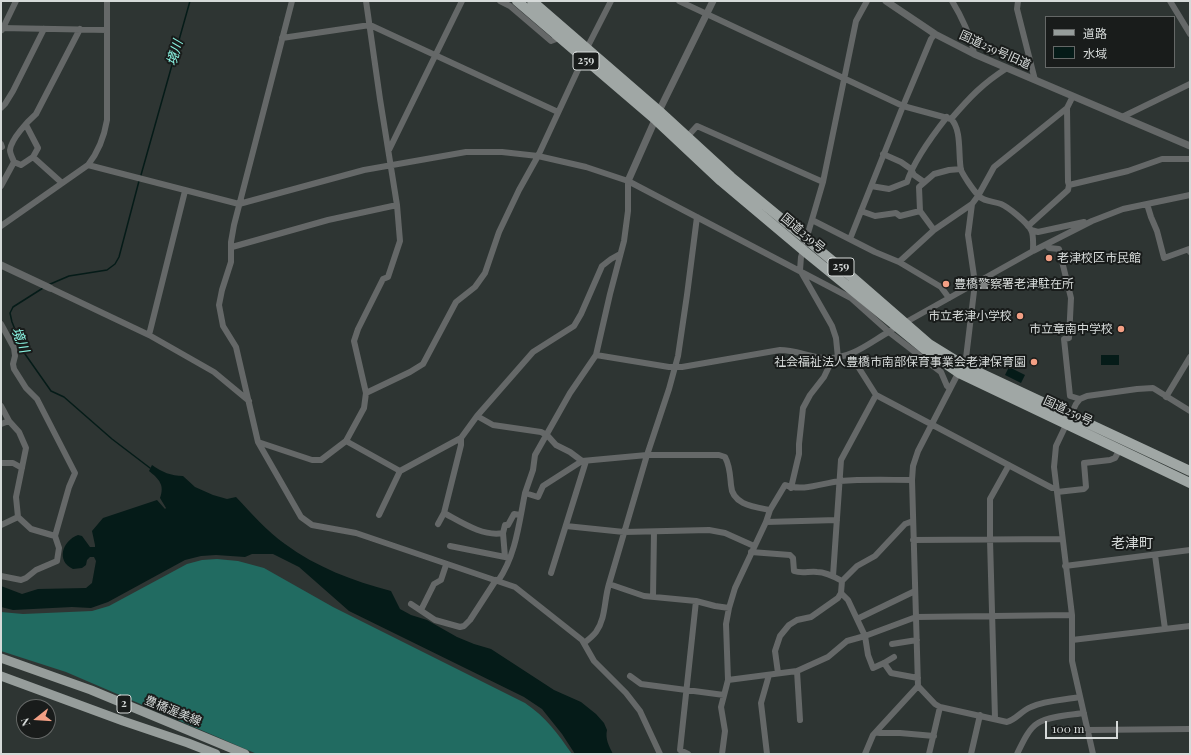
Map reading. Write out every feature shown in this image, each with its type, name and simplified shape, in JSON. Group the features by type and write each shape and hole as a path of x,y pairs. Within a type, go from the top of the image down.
{"highway":[{"name":"国道259号","path":"517,1 583,59 657,116 687,137 731,177 852,277 929,344 961,369"},
{"name":"国道259号","path":"532,1 587,48 721,181 927,351 961,369 1068,420 1190,471"},
{"name":"国道259号","path":"1068,420 1120,449 1190,483"}],"main road":[{"name":"豊橋渥美線","path":"1,658 91,690 245,754"},
{"name":"豊橋渥美線","path":"1,676 216,754"}],"street":[{"path":"16,1 2,29 107,30"},
{"path":"1,226 88,165 98,153 105,132 107,120 107,1"},
{"path":"292,1 239,204 234,225 231,262 219,305 223,326 236,347 258,442 301,517 308,523 356,533 446,565 497,580 515,587 582,640 594,661 626,693 640,711 660,754"},
{"path":"258,442 312,460 321,460 346,440 364,408 366,393 354,341 358,329 383,280 388,277 400,241 398,205 380,99 366,1"},
{"path":"389,150 462,1"},
{"path":"500,1 510,6 551,41 559,38"},
{"path":"587,48 611,1"},
{"path":"679,1 903,106 949,118 954,121 961,169 964,177 978,196 1012,210 1029,228 1038,232 1092,221"},
{"path":"411,604 434,620 460,627 464,626 506,570 525,493 533,470 535,455 570,393 596,355 624,241 628,211 628,181 657,116 713,1"},
{"path":"792,488 799,454 803,408 835,358 836,338 832,326 800,270 803,250 823,182 856,21 867,1"},
{"name":"国道259号旧道","path":"886,1 935,34 974,54 1190,146"},
{"path":"952,1 973,45 974,54"},
{"path":"1018,1 1017,9 1035,80"},
{"path":"1170,1 1190,34"},
{"path":"282,38 370,25 558,112"},
{"path":"1,108 13,91 44,29"},
{"path":"1,186 14,162 10,150 13,141 36,114 80,29"},
{"path":"850,239 931,38 935,34"},
{"path":"366,393 410,372 423,364 456,302 475,287 485,273 499,232 519,190 538,156 583,59"},
{"path":"871,186 889,188 907,182 911,169 932,136 978,89 987,81 1007,68"},
{"path":"1122,117 1190,84"},
{"path":"899,262 934,230 972,204 994,166 1067,108 1073,96"},
{"path":"1029,228 1068,190 1067,108"},
{"path":"14,162 21,165 33,157 38,148 26,125"},
{"path":"687,137 697,126 823,182"},
{"path":"88,165 239,204 364,170 466,152 502,152 538,156 586,167 628,181 851,298 941,372 947,386 950,389"},
{"path":"884,154 901,162 911,169 914,175 924,182"},
{"path":"33,157 62,184"},
{"path":"1069,185 1128,171 1162,159 1190,159"},
{"path":"934,230 920,211 919,187 934,174 949,170 961,169"},
{"path":"149,335 185,190"},
{"path":"908,321 1033,251 1092,221 1123,209 1190,195"},
{"path":"866,754 873,735 918,686 912,480 913,466 918,451 961,369 968,348 975,283 968,235 972,204"},
{"path":"1147,204 1151,217 1158,231 1164,258 1189,249 1190,252"},
{"path":"232,247 328,220 398,205"},
{"path":"861,211 875,216 896,213 900,216 920,211"},
{"path":"584,643 596,632 600,625 606,594 624,532 675,367 686,301 696,217"},
{"path":"812,220 899,262 941,286 949,298"},
{"path":"1029,228 1033,251"},
{"path":"1046,245 1048,248 1060,249 1071,298 1069,338 1064,339 1070,396 1080,399"},
{"path":"379,515 400,471 461,438 477,416 533,352 574,326 581,314 602,266 611,258 620,254"},
{"path":"1,265 149,335 214,372 248,401"},
{"path":"1,324 14,348 14,369 26,388 37,399 75,473 69,487 55,536 59,548 57,561 36,570 21,580 1,576"},
{"path":"596,355 675,367 780,350 793,351 824,358 835,358 850,354 890,330"},
{"path":"850,354 876,395 1057,490 1084,489 1086,487 1084,463 1110,460 1115,458 1120,449"},
{"path":"1166,396 1190,357"},
{"path":"1093,754 1072,660 1072,615 1054,467 1056,446 1076,404 1080,399 1087,396 1153,388 1190,412"},
{"path":"833,576 842,460 876,395"},
{"path":"1,407 9,421 19,432 26,448 16,498 18,517 31,529 55,536"},
{"path":"477,416 493,425 546,434 556,445 584,461"},
{"path":"1,424 9,421"},
{"path":"438,524 444,514 461,445 461,438"},
{"path":"346,440 400,471"},
{"path":"525,493 538,497 543,486 584,461 647,455 720,455 725,457 728,464 733,493 740,501 746,505 770,510"},
{"path":"551,573 584,461"},
{"path":"1,463 13,463 22,468"},
{"path":"995,718 990,499 1009,465"},
{"path":"722,754 725,731 721,712 728,680 726,624 729,608 735,588 766,522 770,510 785,485 792,488 840,481 912,480"},
{"path":"444,514 483,531 495,534 503,533"},
{"path":"508,557 503,533 505,526 508,525 514,514 520,515"},
{"path":"1,525 18,517"},
{"path":"766,522 837,520"},
{"path":"778,673 775,651 780,636 789,625 798,620 811,617 838,598 841,593 842,581 857,566 875,556 906,524 913,521"},
{"path":"566,526 624,532 709,530 725,533 753,549 790,555 793,558 794,571 799,573 817,572 833,576 842,581"},
{"path":"653,597 654,532"},
{"path":"914,540 1062,539"},
{"path":"450,546 508,557"},
{"path":"1065,566 1190,550"},
{"path":"1155,555 1165,629"},
{"path":"421,610 434,584 441,580 446,565"},
{"path":"609,584 644,596 696,601 729,608"},
{"path":"857,618 915,592"},
{"path":"841,593 848,600 865,636 868,655 873,668 894,657"},
{"path":"688,754 680,750 696,601"},
{"path":"728,680 797,671 828,657 847,641 916,617 1072,615"},
{"path":"1072,640 1190,626"},
{"path":"892,644 917,640"},
{"path":"884,663 891,673 918,678"},
{"path":"797,671 800,720"},
{"path":"767,754 761,703 770,674"},
{"path":"630,676 641,684 724,695"},
{"path":"918,686 935,704 940,707 995,718 1007,722 1014,720 1023,710 1041,703 1080,697"},
{"path":"91,690 109,702 234,754"},
{"path":"929,754 940,707"},
{"path":"1017,754 1025,738 1037,723 1048,719 1084,713"},
{"path":"971,754 980,715"},
{"path":"1088,730 1190,729"},
{"path":"876,732 934,736"}],"green space":[{"path":"217,559 238,561 264,568 333,607 525,703 539,714 557,733 572,754 257,754 66,672 1,651 1,612 23,614 92,611 109,606 187,564 202,560"}],"water":[{"path":"1101,355 1119,355 1119,365 1101,365"},
{"path":"1009,367 1025,375 1021,383 1005,375"},
{"path":"152,465 167,473 183,476 195,487 213,495 227,499 236,497 259,522 285,544 309,560 349,578 391,591 400,609 411,615 427,620 457,637 491,649 554,690 581,702 596,714 604,723 607,730 608,742 613,754 575,754 562,734 542,709 524,697 349,611 299,567 273,554 252,554 245,557 216,555 201,556 185,560 108,602 91,608 72,607 13,610 1,607 1,586 22,594 38,589 86,588 92,583 96,561 94,557 90,557 87,560 86,565 82,568 73,569 64,561 63,551 65,546 72,538 78,535 82,536 90,547 95,547 92,531 103,518 157,500 165,509 166,508 160,498 162,489 160,483 149,471"}],"waterway":[{"name":"境川","path":"141,175 190,1"},
{"name":"境川","path":"48,285 69,276 107,270 115,264 119,257 139,181"},
{"name":"境川","path":"43,288 13,307 10,313 12,322 25,354 51,391 64,397 112,439 150,468"}],"place":[{"name":"老津校区市民館","path":"1049,258"},
{"name":"豊橋警察署老津駐在所","path":"946,284"},
{"name":"市立老津小学校","path":"1020,316"},
{"name":"市立章南中学校","path":"1121,329"},
{"name":"社会福祉法人豊橋市南部保育事業会老津保育園","path":"1034,362"}],"district":[{"name":"老津町","path":"1132,544"}]}
